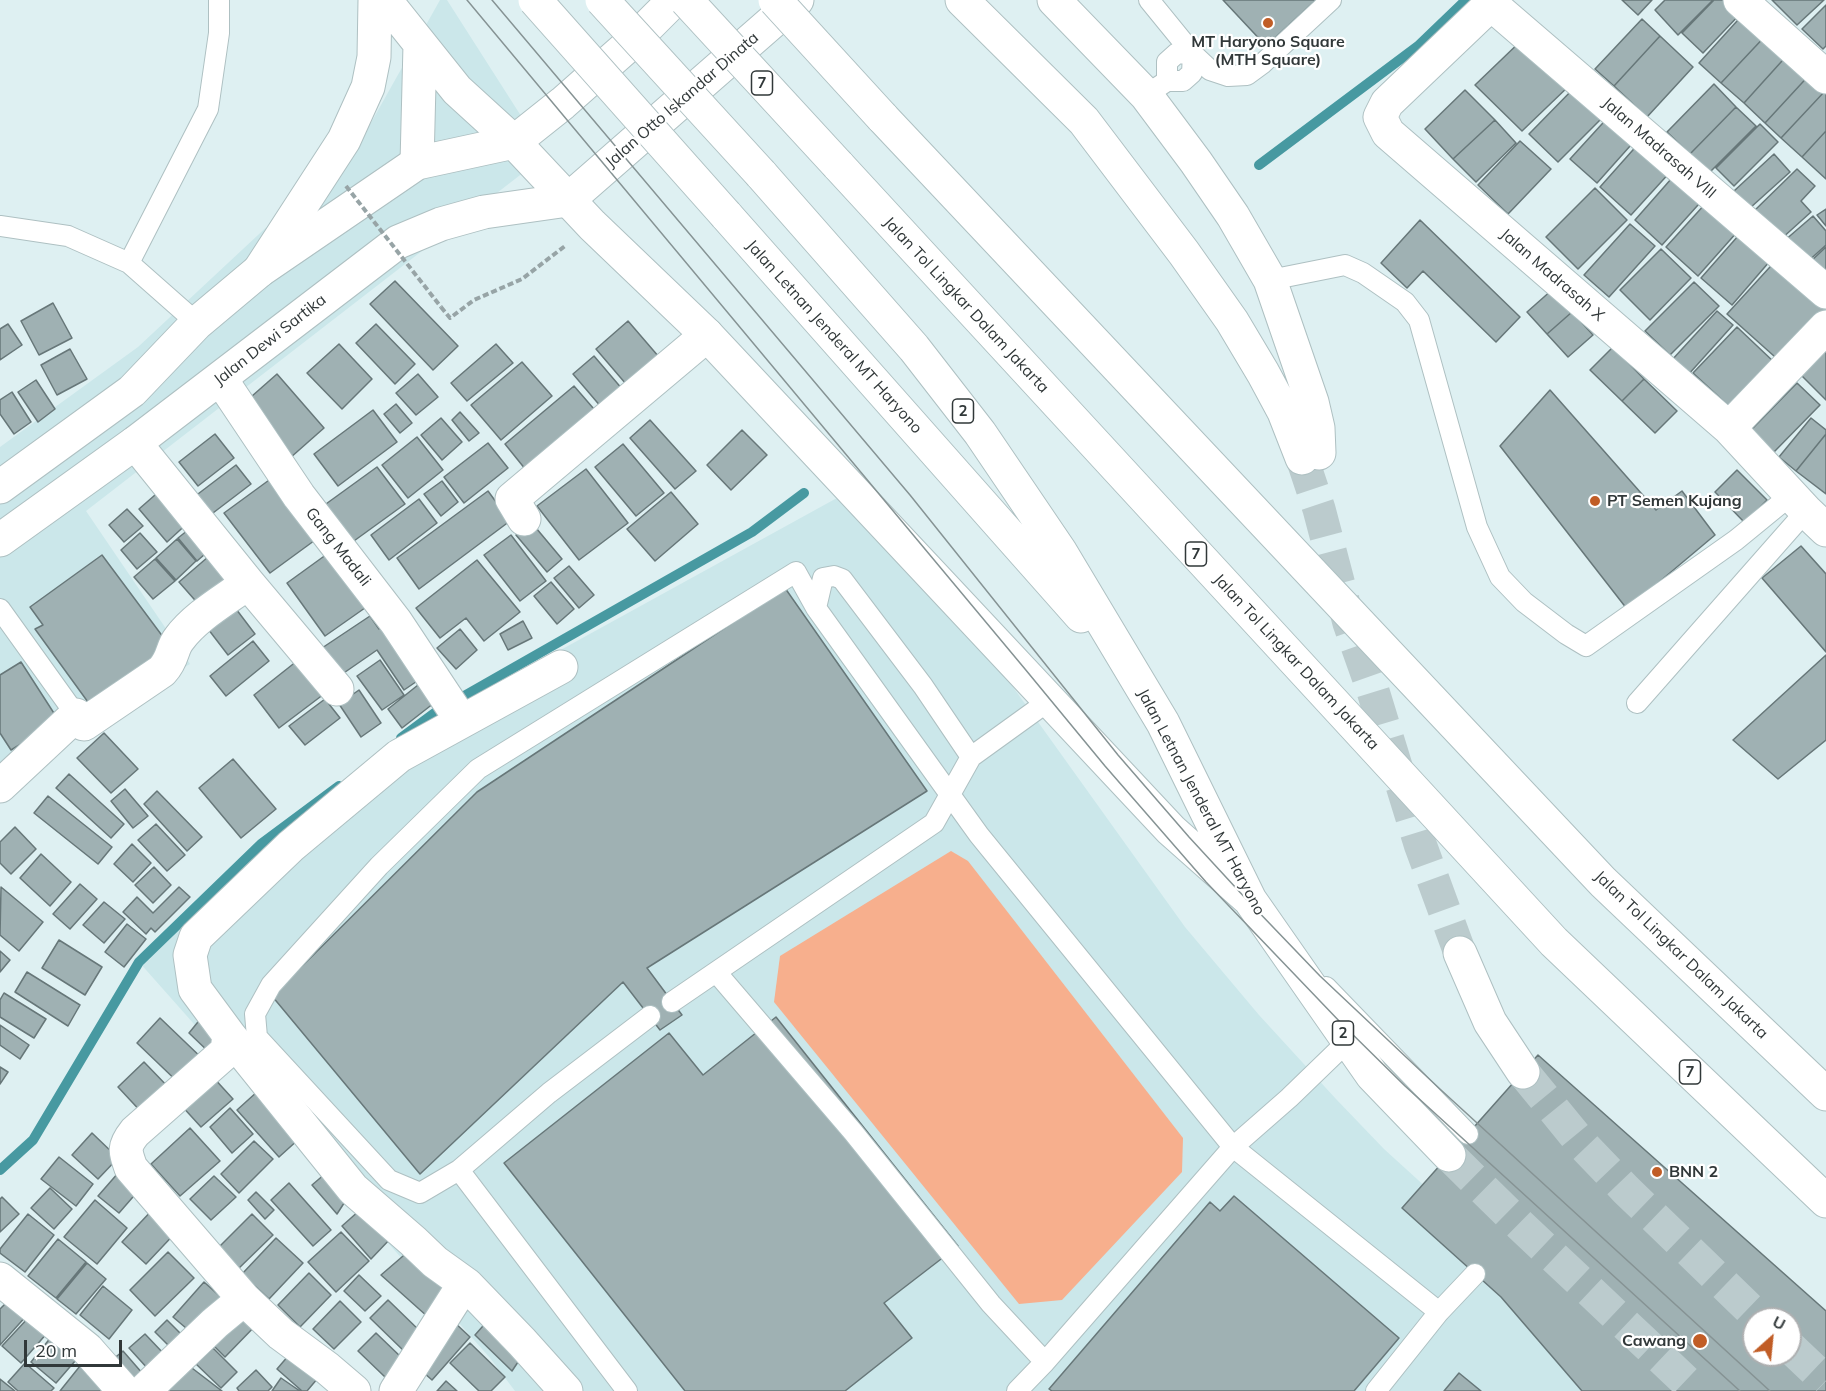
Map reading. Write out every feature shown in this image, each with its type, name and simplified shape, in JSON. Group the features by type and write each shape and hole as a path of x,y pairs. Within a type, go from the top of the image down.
{"main road":[{"path":"258,271 344,140 368,87 374,57 375,0"},
{"path":"385,0 457,90 514,142 592,225 706,335 1171,830 1250,900"},
{"name":"Jalan Letnan Jenderal MT Haryono","path":"535,0 1132,673"},
{"name":"Jalan Letnan Jenderal MT Haryono","path":"602,0 914,348 980,433 1060,550 1163,723 1250,900 1372,1075 1459,1145"},
{"path":"0,486 132,391 197,323 258,271 417,163 514,142 632,42 674,0"},
{"name":"Jalan Tol Lingkar Dalam Jakarta","path":"686,0 1554,942 1826,1202"},
{"name":"Jalan Tol Lingkar Dalam Jakarta","path":"775,0 882,117 1603,882 1826,1094"},
{"name":"Jalan Otto Iskandar Dinata","path":"568,200 797,0"},
{"path":"969,6 1084,121 1184,253 1232,321 1311,455 1318,428 1312,402 1270,280 1233,216 1197,162 1156,88 1054,0"},
{"path":"1740,0 1826,77"},
{"name":"Jalan Madrasah X","path":"1493,2 1387,103 1380,117 1388,133 1729,428 1808,512"},
{"name":"Jalan Madrasah VIII","path":"1493,2 1826,292"},
{"path":"417,163 420,45"},
{"name":"Jalan Dewi Sartika","path":"0,540 135,443 398,242 441,224 484,212 568,200"},
{"path":"1729,428 1826,327"},
{"path":"524,519 512,499 706,335"},
{"name":"Gang Madali","path":"223,377 228,390 299,496 386,608 453,707"},
{"path":"135,443 337,689"},
{"path":"0,786 76,715 84,724 162,671 170,663 178,639 194,623 248,583"},
{"path":"561,667 399,756 291,846 196,937 190,955 195,989 229,1035 353,1189 435,1263 467,1285 566,1391"},
{"path":"1460,953 1490,1022 1518,1078"},
{"path":"229,1035 227,1051 135,1132 128,1141 126,1154 131,1168 244,1299 281,1334 354,1391"},
{"path":"0,1279 87,1349 124,1391"},
{"path":"396,1391 459,1293 467,1285"},
{"path":"144,1391 215,1323 244,1299"}],"lane":[{"path":"129,263 208,109 219,33 219,0"},
{"path":"1149,0 1193,54 1210,70 1228,76 1247,75 1262,64 1331,0"},
{"path":"1156,88 1167,62 1177,53 1193,54"},
{"path":"0,226 68,236 129,263 197,323"},
{"path":"1270,280 1345,265 1363,273 1405,302 1419,320 1477,527 1500,577 1524,602 1586,646 1736,540 1808,512"},
{"path":"1637,703 1808,512"},
{"path":"650,1016 549,1093 459,1170 420,1193 389,1180 257,1037 255,1014 270,985 379,866 478,769 796,572 816,608 979,836 1233,1147 1439,1312"},
{"path":"816,608 823,579 834,576 843,579 923,686 971,757"},
{"path":"0,609 76,715"},
{"path":"672,1002 934,823 971,757 1050,700"},
{"path":"1250,900 1336,997 1459,1145"},
{"path":"716,972 854,1132 991,1304 1045,1362"},
{"path":"1017,1391 1233,1147 1289,1098 1348,1041"},
{"path":"459,1170 627,1391"},
{"path":"1376,1391 1439,1312 1475,1274"}],"path":[{"path":"346,186 450,318 474,300 522,279 592,225"}],"shaded area":[{"path":"440,0 447,0 546,155 86,511 190,664 11,764 0,778 0,447 138,347 363,137"},
{"path":"866,482 1185,927 1259,1015 1384,1149 1650,1391 515,1391 490,1358 139,962 457,707"},
{"path":"951,851 968,861 1183,1138 1182,1172 1062,1300 1019,1304 774,1002 780,956"}],"building":[{"name":"MT Haryono Square (MTH Square)","path":"1223,0 1316,0 1266,46"},
{"path":"1622,0 1652,0 1638,15"},
{"path":"1665,0 1713,0 1678,35 1655,10"},
{"path":"1714,0 1729,0 1742,12 1703,53 1682,33"},
{"path":"1772,0 1824,0 1797,25"},
{"path":"1826,5 1826,46 1823,49 1802,29"},
{"path":"1747,10 1770,31 1721,83 1699,63"},
{"path":"1642,19 1660,36 1614,86 1595,69"},
{"path":"1770,31 1791,51 1744,103 1721,83"},
{"path":"1660,36 1693,67 1647,117 1614,86"},
{"path":"1525,37 1571,84 1522,131 1475,85"},
{"path":"1791,51 1813,71 1765,123 1744,103"},
{"path":"1813,71 1826,90 1781,138 1765,123"},
{"path":"1578,84 1608,112 1558,162 1529,134"},
{"path":"1714,84 1736,107 1690,154 1667,132"},
{"path":"1465,90 1495,120 1453,159 1425,129"},
{"path":"1826,90 1826,131 1802,157 1781,138"},
{"path":"1736,107 1756,126 1709,173 1690,154"},
{"path":"1612,113 1639,136 1597,183 1570,159"},
{"path":"1495,120 1516,143 1476,182 1453,159"},
{"path":"1760,124 1778,142 1734,186 1716,168"},
{"path":"1826,131 1826,179 1802,157"},
{"path":"1520,141 1551,169 1508,214 1478,185"},
{"path":"1640,142 1672,170 1631,215 1600,187"},
{"path":"1774,154 1790,172 1750,208 1734,191"},
{"path":"1797,169 1815,186 1801,201 1811,212 1780,240 1753,212"},
{"path":"1679,170 1707,195 1662,245 1635,220"},
{"path":"1595,188 1627,220 1578,269 1546,237"},
{"path":"1706,203 1738,231 1698,276 1666,247"},
{"path":"1826,209 1826,226 1817,215"},
{"path":"1813,216 1826,231 1826,245 1805,264 1784,241"},
{"path":"1420,220 1520,317 1496,342 1423,271 1407,288 1381,263"},
{"path":"1630,224 1655,246 1609,297 1584,275"},
{"path":"1746,227 1776,254 1732,305 1701,278"},
{"path":"1826,247 1826,279 1810,262"},
{"path":"1661,249 1691,278 1650,320 1620,290"},
{"path":"1780,256 1826,296 1826,319 1784,365 1727,314"},
{"path":"395,281 458,346 433,370 370,304"},
{"path":"1694,282 1719,306 1670,355 1645,331"},
{"path":"1553,289 1572,312 1547,334 1527,312"},
{"path":"53,303 72,338 39,355 21,321"},
{"path":"1717,311 1733,325 1687,376 1671,361"},
{"path":"1572,312 1593,335 1568,357 1547,334"},
{"path":"628,321 659,357 626,384 596,349"},
{"path":"8,324 22,345 0,360 0,329"},
{"path":"376,324 415,364 395,384 356,343"},
{"path":"1737,327 1775,363 1732,409 1693,373"},
{"path":"339,344 372,379 342,409 307,373"},
{"path":"496,344 513,363 467,401 451,383"},
{"path":"1613,347 1644,379 1622,401 1590,370"},
{"path":"70,349 87,379 57,395 41,365"},
{"path":"1826,350 1826,400 1801,375"},
{"path":"594,356 623,390 602,408 573,374"},
{"path":"522,362 552,396 501,440 471,405"},
{"path":"277,374 324,428 290,458 243,404"},
{"path":"418,374 438,397 416,415 396,393"},
{"path":"1644,379 1677,411 1655,433 1622,401"},
{"path":"36,380 55,409 38,422 18,392"},
{"path":"1797,383 1820,405 1774,452 1751,430"},
{"path":"574,386 600,416 530,475 505,444"},
{"name":"PT Semen Kujang","path":"1550,390 1656,510 1682,491 1715,535 1627,609 1500,446"},
{"path":"12,392 31,422 14,434 0,414 0,400"},
{"path":"396,404 412,423 400,433 384,414"},
{"path":"373,410 397,442 338,486 314,454"},
{"path":"460,412 479,433 469,441 452,420"},
{"path":"441,418 462,442 442,460 421,435"},
{"path":"1811,418 1826,430 1826,434 1796,471 1779,457"},
{"path":"650,420 696,471 675,489 630,438"},
{"path":"742,430 767,455 731,490 707,465"},
{"path":"215,434 234,458 198,486 179,462"},
{"path":"1826,434 1826,494 1796,471"},
{"path":"417,437 443,470 408,498 382,465"},
{"path":"488,443 508,468 464,503 444,477"},
{"path":"623,444 664,493 636,516 595,467"},
{"path":"236,465 251,484 209,516 194,497"},
{"path":"377,467 405,504 347,546 319,509"},
{"path":"586,469 628,523 579,560 537,506"},
{"path":"1737,470 1767,500 1745,523 1715,492"},
{"path":"276,475 322,535 270,573 224,513"},
{"path":"442,481 458,502 441,516 424,494"},
{"path":"163,488 191,520 167,542 139,509"},
{"path":"488,491 510,521 419,589 397,558"},
{"path":"671,492 698,524 655,561 627,529"},
{"path":"419,499 437,523 389,560 371,535"},
{"path":"127,509 143,526 124,542 109,525"},
{"path":"531,522 562,559 547,572 516,535"},
{"path":"193,526 212,548 197,561 178,538"},
{"path":"140,533 157,552 137,569 121,550"},
{"path":"511,535 546,581 520,601 484,555"},
{"path":"177,539 196,561 176,580 156,558"},
{"path":"1801,546 1826,574 1826,652 1762,578"},
{"path":"334,549 372,603 325,636 287,583"},
{"path":"102,555 172,649 93,709 35,629 43,625 30,607"},
{"path":"208,557 229,582 201,607 179,582"},
{"path":"155,559 175,581 153,599 134,577"},
{"path":"477,560 520,612 484,641 466,618 440,638 416,608"},
{"path":"569,566 594,595 579,608 554,578"},
{"path":"551,582 574,609 557,624 534,596"},
{"path":"785,588 927,791 647,968 682,1015 660,1030 623,982 420,1174 272,996 477,792"},
{"path":"233,605 255,634 228,655 205,625"},
{"path":"370,616 379,629 389,622 426,675 404,690 377,650 338,677 319,650"},
{"path":"523,621 532,638 508,650 500,634"},
{"path":"460,629 477,650 456,669 437,648"},
{"path":"253,641 269,661 226,696 210,676"},
{"path":"1826,655 1826,740 1778,779 1733,740"},
{"path":"302,657 328,691 279,728 254,695"},
{"path":"380,660 404,695 382,710 357,676"},
{"path":"21,662 59,721 11,750 0,733 0,675"},
{"path":"428,677 443,696 402,728 388,709"},
{"path":"359,690 381,723 361,737 339,704"},
{"path":"325,699 340,718 305,745 289,726"},
{"path":"104,733 138,769 111,793 77,758"},
{"path":"233,759 276,809 241,838 199,788"},
{"path":"69,774 124,824 111,838 56,788"},
{"path":"125,789 148,816 133,828 111,801"},
{"path":"157,791 202,837 187,851 144,804"},
{"path":"48,796 112,847 98,864 34,813"},
{"path":"156,824 185,855 167,871 138,840"},
{"path":"15,827 36,849 11,874 0,863 0,842"},
{"path":"132,844 151,863 133,882 114,864"},
{"path":"41,854 71,882 50,906 20,878"},
{"path":"154,867 171,885 153,903 135,885"},
{"path":"80,884 97,899 70,929 53,914"},
{"path":"1,887 43,922 19,951 0,935"},
{"path":"179,887 190,897 155,932 151,928 146,934 123,912 137,897 153,913"},
{"path":"104,902 125,919 104,943 83,925"},
{"path":"127,924 146,939 124,967 105,952"},
{"path":"59,940 102,967 85,995 42,968"},
{"path":"0,951 10,960 0,972"},
{"path":"27,972 80,1005 68,1026 15,992"},
{"path":"4,993 46,1019 34,1038 0,1017 0,1000"},
{"path":"202,1017 226,1042 212,1055 189,1033"},
{"path":"776,1017 958,1246 884,1303 912,1338 845,1391 685,1391 504,1163 669,1033 703,1075"},
{"path":"160,1018 208,1064 184,1088 137,1043"},
{"path":"0,1025 29,1045 20,1059 0,1045"},
{"path":"1538,1055 1826,1311 1826,1391 1582,1391 1501,1297 1402,1208"},
{"path":"144,1062 172,1091 145,1116 118,1087"},
{"path":"0,1067 8,1072 0,1084"},
{"path":"212,1076 233,1099 201,1127 180,1104"},
{"path":"258,1091 300,1138 279,1157 237,1110"},
{"path":"230,1108 253,1134 232,1153 210,1127"},
{"path":"190,1128 220,1161 180,1196 151,1164"},
{"path":"92,1133 118,1158 98,1179 72,1155"},
{"path":"254,1141 273,1159 239,1193 221,1174"},
{"path":"59,1157 93,1184 76,1206 41,1179"},
{"path":"119,1172 139,1190 119,1213 98,1196"},
{"path":"326,1173 348,1197 337,1214 312,1185"},
{"path":"214,1176 236,1197 211,1220 190,1199"},
{"path":"289,1183 331,1230 313,1246 271,1200"},
{"path":"50,1188 72,1209 54,1229 31,1208"},
{"path":"256,1192 274,1210 265,1219 248,1200"},
{"path":"1234,1196 1399,1338 1354,1391 1052,1391 1049,1389 1210,1202 1220,1211"},
{"path":"2,1197 19,1214 0,1232 0,1199"},
{"path":"95,1200 127,1228 97,1264 64,1237"},
{"path":"156,1206 180,1228 146,1264 122,1242"},
{"path":"360,1210 391,1238 371,1259 342,1226"},
{"path":"28,1214 54,1235 25,1272 0,1253 0,1249"},
{"path":"252,1214 273,1235 236,1271 215,1251"},
{"path":"341,1232 369,1261 336,1292 308,1262"},
{"path":"276,1238 303,1263 269,1299 242,1274"},
{"path":"58,1239 86,1262 56,1298 28,1276"},
{"path":"410,1250 451,1289 428,1317 381,1275"},
{"path":"168,1252 194,1278 155,1316 130,1290"},
{"path":"87,1263 106,1279 76,1314 57,1299"},
{"path":"309,1273 331,1295 300,1327 278,1305"},
{"path":"359,1275 381,1296 365,1311 344,1291"},
{"path":"204,1282 223,1299 193,1334 173,1317"},
{"path":"103,1286 132,1310 109,1339 80,1315"},
{"path":"11,1298 28,1314 0,1345 0,1309"},
{"path":"388,1300 424,1335 406,1353 370,1318"},
{"path":"340,1301 361,1322 334,1349 313,1329"},
{"path":"243,1304 260,1321 225,1357 208,1340"},
{"path":"30,1316 48,1332 21,1363 2,1346"},
{"path":"490,1318 520,1359 512,1371 475,1335"},
{"path":"167,1320 186,1339 174,1351 155,1332"},
{"path":"454,1322 470,1337 432,1380 415,1365"},
{"path":"56,1331 82,1353 56,1383 31,1362"},
{"path":"376,1333 403,1359 385,1377 358,1351"},
{"path":"145,1334 165,1355 149,1370 129,1348"},
{"path":"470,1343 505,1377 491,1391 479,1391 450,1363"},
{"path":"213,1348 237,1372 221,1388 196,1364"},
{"path":"295,1348 323,1372 307,1391 302,1391 277,1369"},
{"path":"123,1351 143,1374 126,1389 106,1365"},
{"path":"84,1361 110,1391 60,1391"},
{"path":"25,1363 54,1388 51,1391 18,1391 8,1382"},
{"path":"188,1365 222,1391 167,1391"},
{"path":"256,1370 272,1387 268,1391 239,1391 237,1388"},
{"path":"1459,1373 1481,1391 1444,1391"},
{"path":"281,1378 300,1391 272,1391"},
{"path":"0,1379 15,1391 0,1391"},
{"path":"446,1381 457,1391 437,1391"}],"waterway":[{"path":"1259,165 1418,46 1466,0"},
{"path":"401,738 436,712 752,532 804,493"},
{"path":"0,1170 33,1140 139,962 261,844 339,786"}],"tunnel":[{"path":"1302,458 1319,509 1349,623 1372,688 1420,844 1460,953"},
{"path":"1523,1072 1582,1144 1626,1190 1748,1307"},
{"path":"1449,1155 1696,1391"},
{"path":"1802,1358 1826,1381"}],"tram line":[{"path":"467,0 1105,766 1206,882 1342,1024 1405,1086 1740,1391"},
{"path":"492,0 910,495 1118,755 1189,837 1320,976 1770,1391"}],"place":[{"name":"MT Haryono Square (MTH Square)","path":"1268,23"},
{"name":"PT Semen Kujang","path":"1595,501"},
{"name":"BNN 2","path":"1657,1172"},
{"name":"Cawang","path":"1700,1341"}]}
